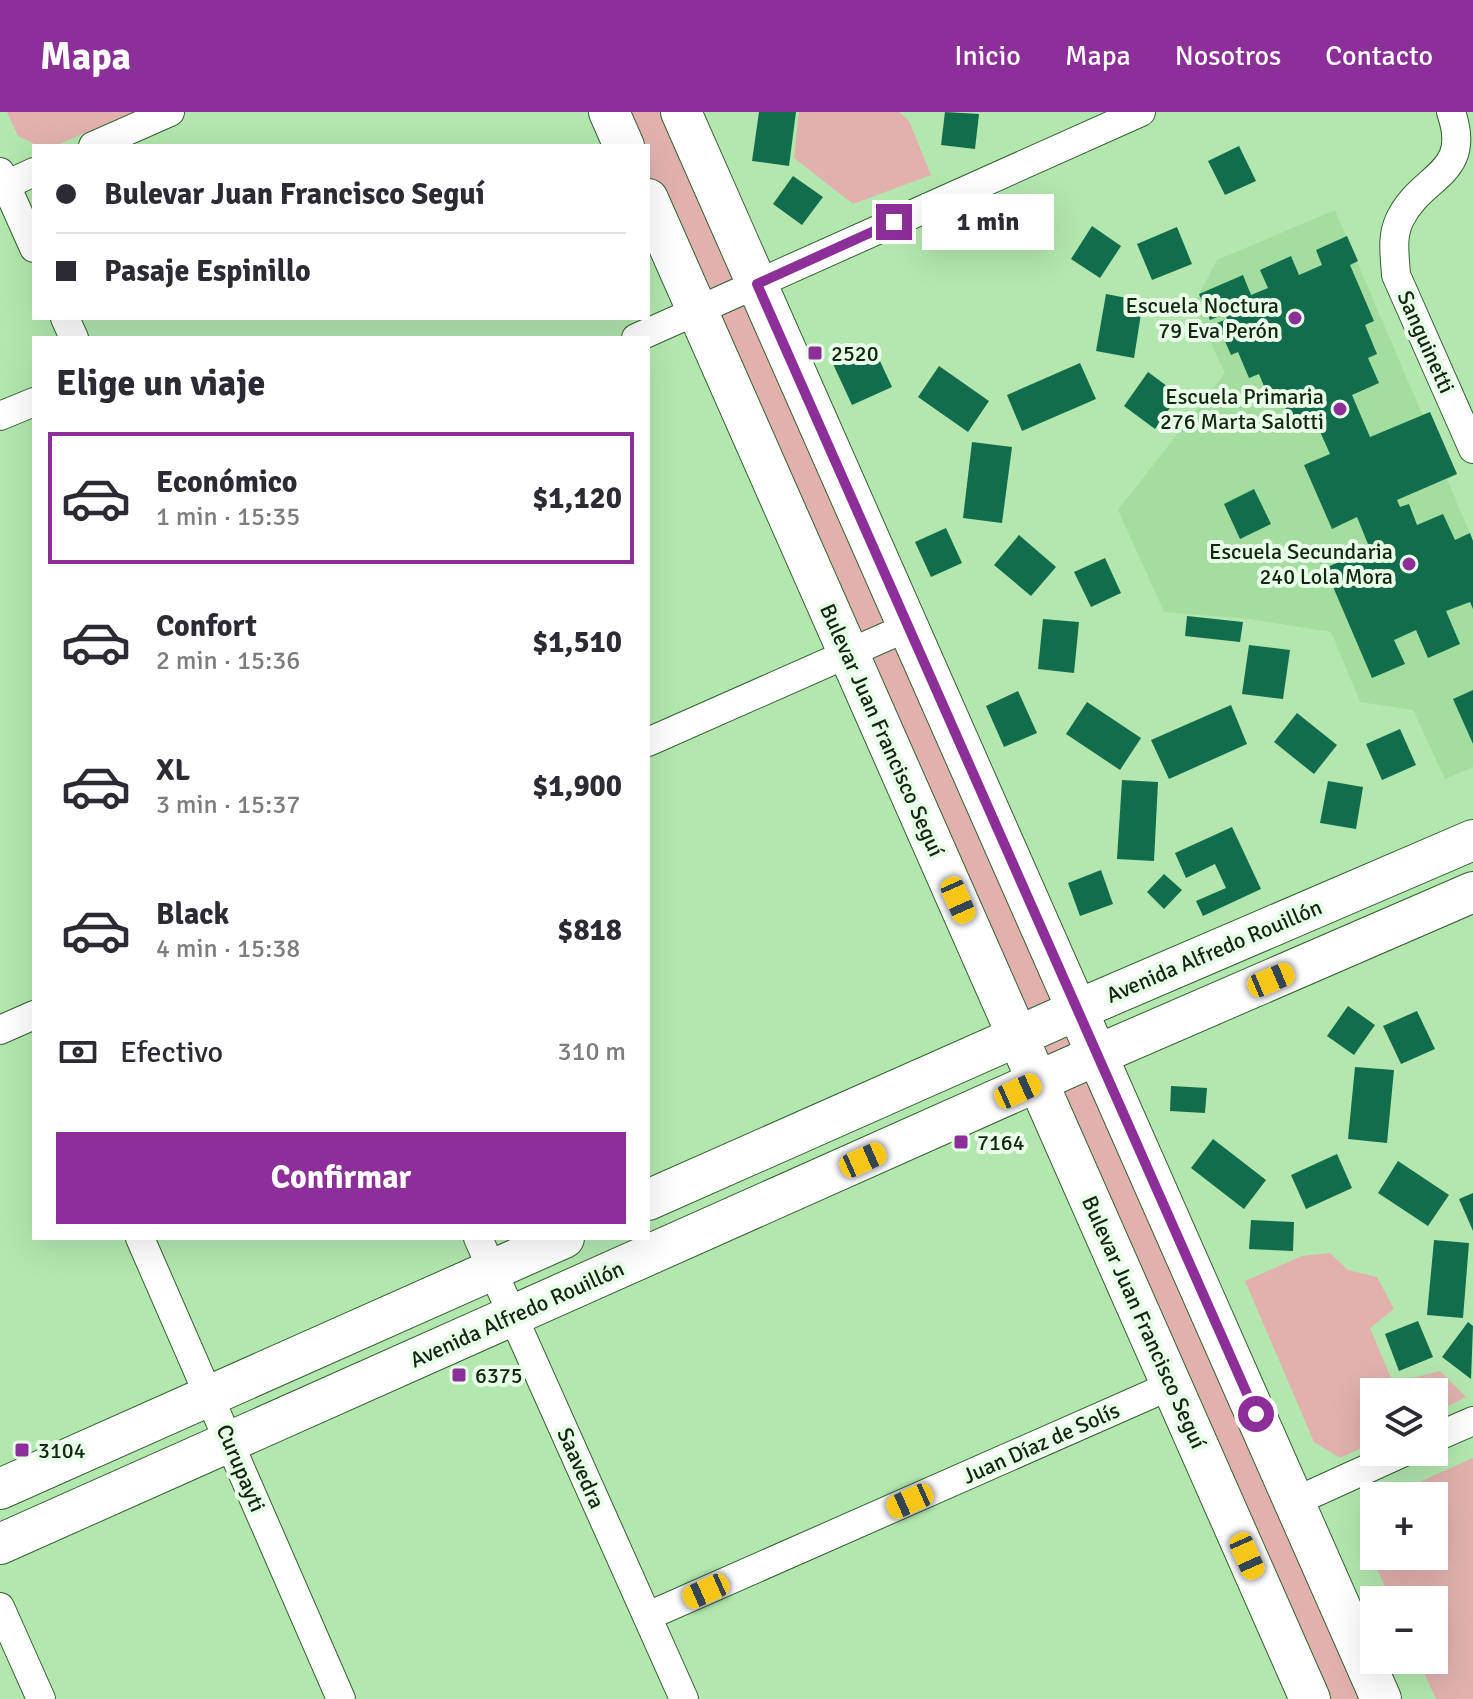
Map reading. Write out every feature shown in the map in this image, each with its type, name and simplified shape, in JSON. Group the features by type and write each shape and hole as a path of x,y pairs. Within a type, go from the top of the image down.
{"main road":[{"path":"609,112 623,144"},
{"path":"681,112 1381,1699"},
{"name":"Bulevar Juan Francisco Seguí","path":"650,203 1310,1699"},
{"name":"Avenida Alfredo Rouillón","path":"650,1199 1017,1036 1473,840"},
{"name":"Avenida Alfredo Rouillón","path":"0,1544 1097,1055 1473,892"},
{"path":"0,1489 210,1396 485,1254 554,1240"}],"street":[{"path":"98,144 170,112"},
{"path":"640,336 1141,112"},
{"name":"Sanguinetti","path":"1451,112 1460,144 1450,167 1421,192 1400,219 1394,244 1396,275 1473,449"},
{"path":"32,172 3,179 32,244"},
{"path":"0,416 32,403"},
{"path":"650,741 908,627"},
{"path":"0,1030 32,1016"},
{"name":"Curupayti","path":"141,1240 341,1699"},
{"name":"Saavedra","path":"485,1254 684,1699"},
{"name":"Juan Díaz de Solís","path":"648,1616 1172,1385"},
{"path":"1448,1432 1473,1421"},
{"path":"1294,1502 1373,1466"},
{"path":"0,1607 41,1699"}],"shaded area":[{"path":"7,112 133,112 60,144 35,144 18,136"},
{"path":"609,112 681,112 1360,1651 1360,1674 1370,1674 1381,1699 1310,1699 650,204 650,144 623,144"},
{"path":"799,112 899,112 909,121 931,175 853,204 794,158"},
{"path":"1335,210 1422,414 1430,412 1457,474 1447,479 1473,541 1473,767 1445,779 1413,710 1360,702 1331,632 1250,619 1164,612 1118,510 1225,373 1193,306 1217,260"},
{"path":"1330,1253 1348,1270 1377,1277 1394,1309 1370,1328 1391,1378 1360,1378 1360,1449 1340,1458 1314,1442 1245,1281 1302,1256"},
{"path":"1440,1371 1447,1378 1413,1378"},
{"path":"1448,1379 1466,1397 1448,1406"},
{"path":"1473,1458 1473,1699 1436,1699 1424,1674 1448,1674 1448,1586 1385,1586 1377,1570 1448,1570 1448,1482 1419,1482"}],"building":[{"path":"759,112 796,112 789,166 752,161"},
{"path":"945,112 979,114 975,149 941,145"},
{"path":"1239,146 1256,181 1225,195 1208,161"},
{"path":"793,176 823,197 802,225 773,204"},
{"path":"1092,226 1121,246 1100,278 1071,259"},
{"path":"1177,227 1192,264 1152,280 1137,244"},
{"path":"1347,236 1358,261 1350,265 1374,321 1365,325 1377,354 1368,358 1379,383 1352,395 1370,437 1430,412 1457,474 1397,500 1400,507 1409,504 1417,525 1443,514 1455,540 1470,533 1473,541 1473,609 1470,602 1446,611 1460,644 1428,658 1416,630 1394,640 1405,664 1372,678 1325,568 1370,549 1357,517 1332,529 1304,465 1330,454 1314,418 1293,427 1281,397 1270,401 1259,374 1249,378 1238,352 1231,355 1217,323 1227,319 1225,314 1210,320 1199,294 1243,275 1251,295 1268,288 1260,270 1291,256 1299,275 1322,265 1316,250"},
{"path":"1106,294 1143,301 1134,358 1096,351"},
{"path":"873,346 892,387 852,405 833,364"},
{"path":"1080,363 1096,399 1022,431 1007,395"},
{"path":"939,366 989,401 968,432 918,397"},
{"path":"1148,372 1179,395 1155,429 1124,406"},
{"path":"972,442 1012,447 1002,523 963,518"},
{"path":"1254,489 1271,524 1240,539 1224,504"},
{"path":"946,528 962,563 931,577 915,542"},
{"path":"1019,535 1056,567 1031,596 994,565"},
{"path":"1105,558 1121,593 1091,607 1074,572"},
{"path":"1187,616 1243,622 1240,642 1185,636"},
{"path":"1043,619 1079,622 1074,673 1038,669"},
{"path":"1249,645 1290,650 1283,699 1242,694"},
{"path":"1473,690 1473,744 1453,699"},
{"path":"1018,691 1037,733 1004,747 986,706"},
{"path":"1087,702 1141,738 1120,770 1066,734"},
{"path":"1231,705 1247,744 1169,779 1151,740"},
{"path":"1297,713 1337,745 1314,774 1274,742"},
{"path":"1400,729 1416,765 1382,780 1366,744"},
{"path":"1122,780 1158,782 1154,861 1117,859"},
{"path":"1328,781 1363,787 1356,829 1320,823"},
{"path":"1232,827 1261,889 1203,916 1196,901 1226,888 1215,864 1186,878 1175,853"},
{"path":"1101,870 1113,904 1080,916 1068,883"},
{"path":"1164,874 1182,890 1164,909 1147,892"},
{"path":"1348,1006 1375,1025 1354,1055 1327,1036"},
{"path":"1417,1011 1435,1049 1401,1064 1383,1026"},
{"path":"1355,1067 1394,1070 1387,1143 1348,1139"},
{"path":"1171,1086 1207,1088 1205,1113 1170,1111"},
{"path":"1213,1139 1266,1180 1244,1209 1191,1168"},
{"path":"1337,1154 1352,1188 1306,1209 1291,1175"},
{"path":"1398,1161 1449,1195 1428,1226 1378,1193"},
{"path":"1473,1193 1473,1231 1459,1199"},
{"path":"1251,1220 1294,1222 1293,1251 1249,1249"},
{"path":"1434,1240 1469,1243 1463,1318 1427,1315"},
{"path":"1418,1321 1433,1357 1399,1371 1385,1334"},
{"path":"1468,1322 1473,1326 1471,1379 1442,1357"}],"place":[{"name":"Escuela Noctura 79 Eva Perón","path":"1295,318"},
{"name":"2520","path":"815,353"},
{"name":"Escuela Primaria 276 Marta Salotti","path":"1340,409"},
{"name":"Escuela Secundaria 240 Lola Mora","path":"1409,564"},
{"name":"7164","path":"961,1142"},
{"name":"6375","path":"459,1375"},
{"name":"3104","path":"22,1450"}],"route":[{"path":"894,222 757,284 1256,1414"}]}
